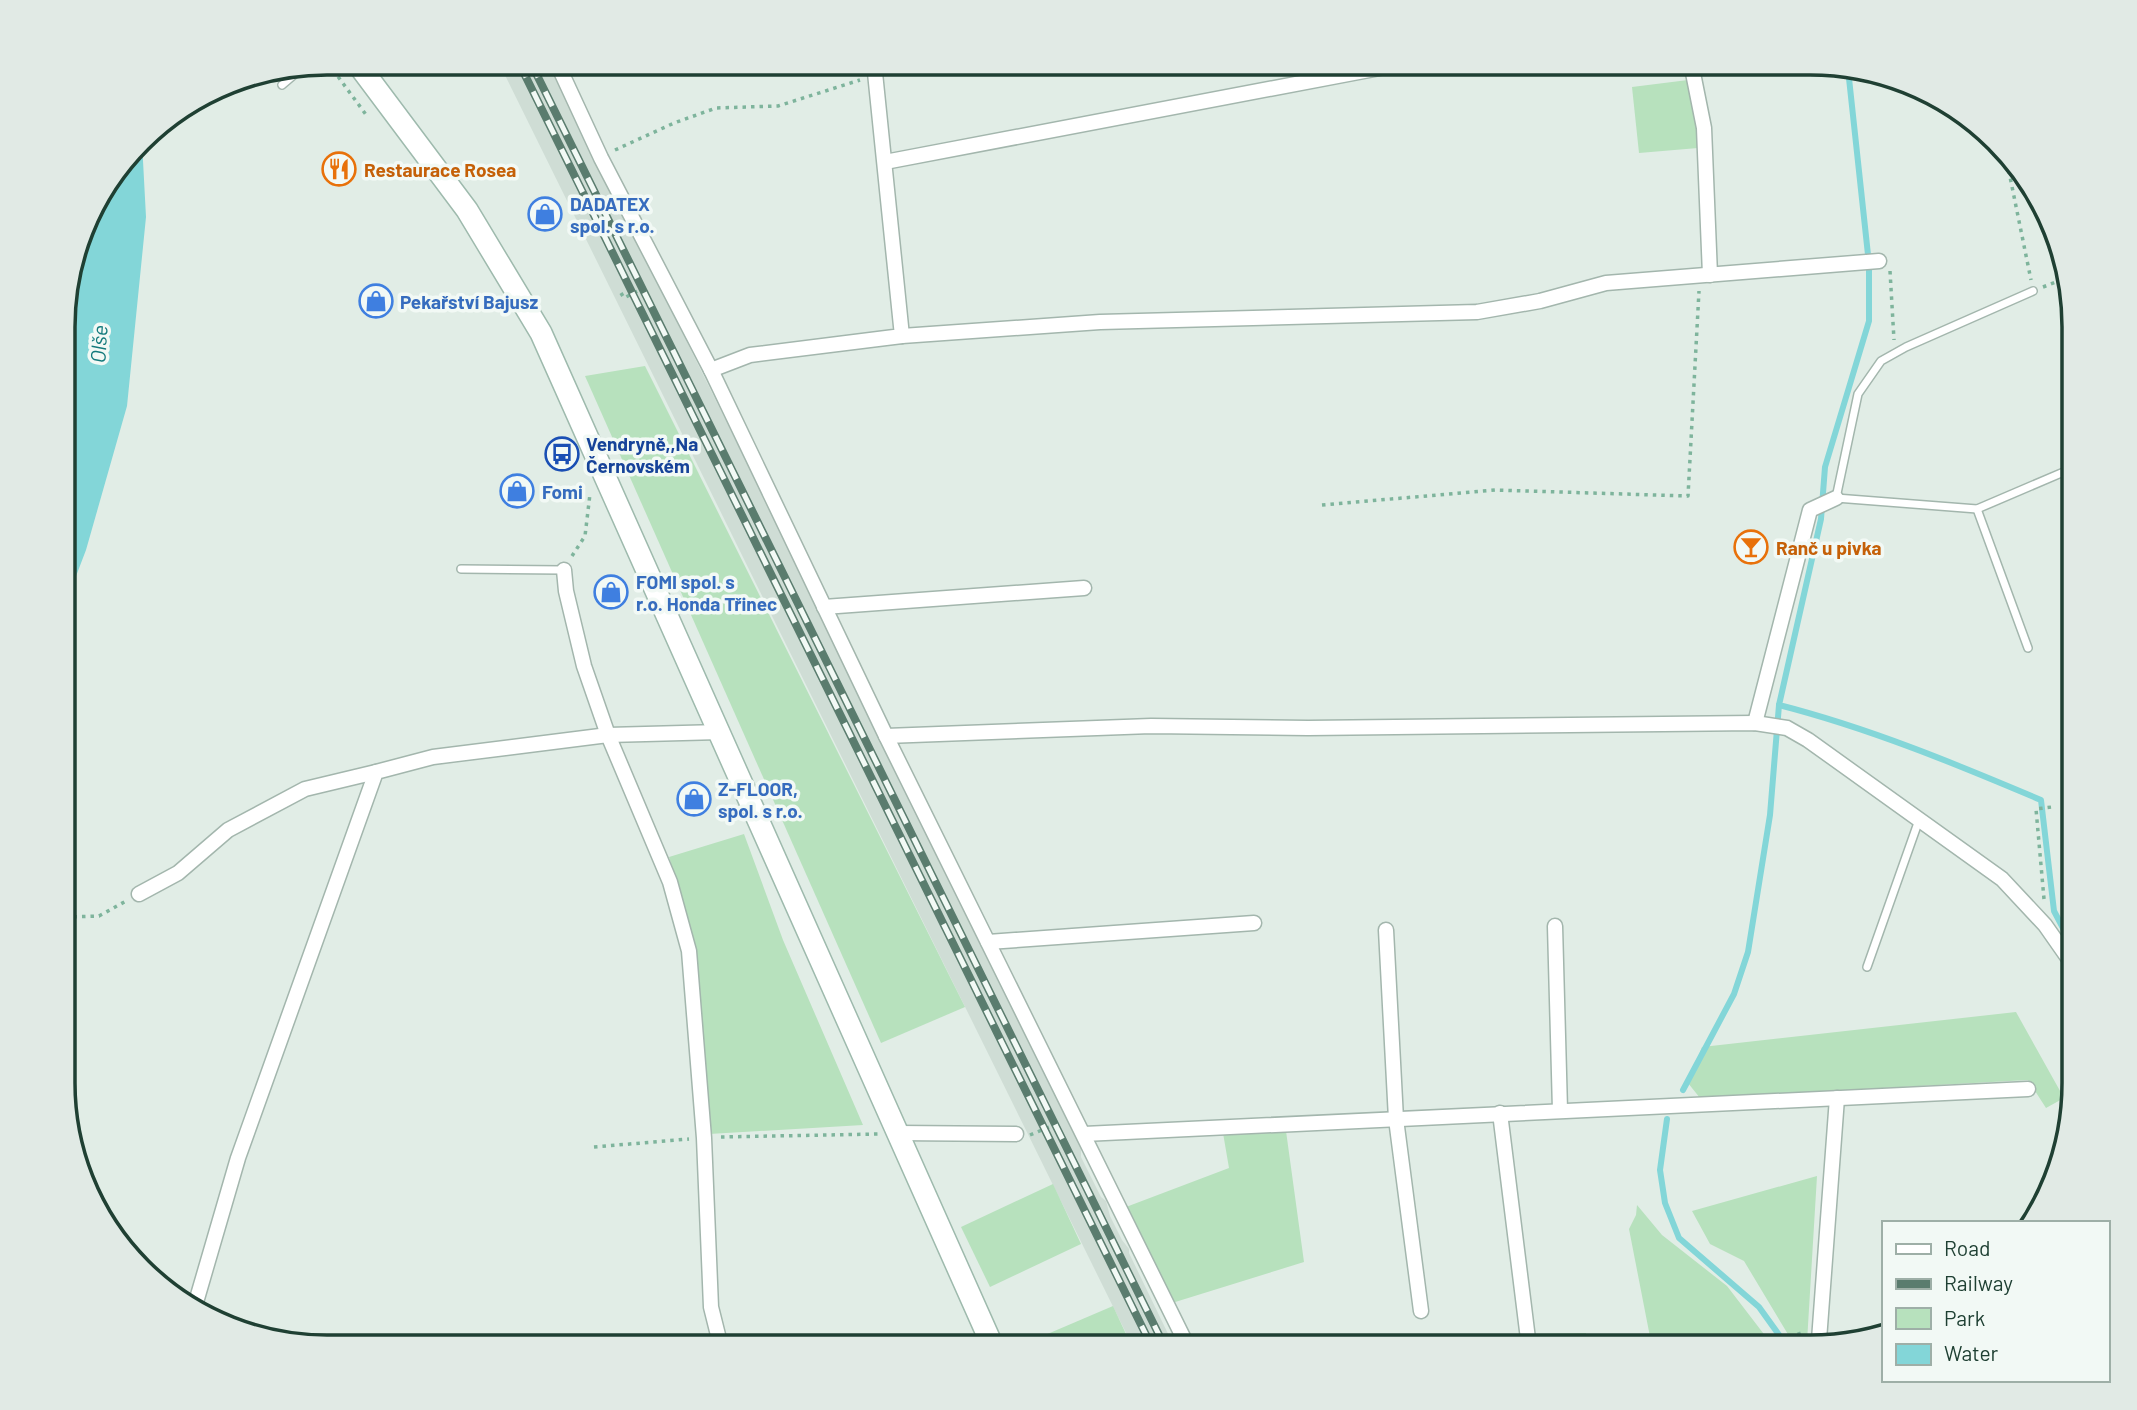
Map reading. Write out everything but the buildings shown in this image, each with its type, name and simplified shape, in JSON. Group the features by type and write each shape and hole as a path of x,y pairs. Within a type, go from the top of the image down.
{"main road":[{"path":"366,75 467,210 541,333 988,1335"}],"street":[{"path":"563,75 601,158 711,370 886,736 1182,1335"},
{"path":"876,75 902,336"},
{"path":"885,162 1343,75"},
{"path":"1693,75 1704,128 1705,275"},
{"path":"711,370 750,355 902,336 1100,322 1477,312 1540,301 1606,283 1879,261"},
{"path":"1760,723 1810,510 1836,498"},
{"path":"564,570 566,592 584,666 608,735 670,882 689,951 704,1138 710,1295 718,1335"},
{"path":"824,607 1084,588"},
{"path":"886,736 1151,726 1308,728 1760,723 1787,728 1808,740 2003,879 2045,925 2062,949"},
{"path":"139,894 178,873 228,830 305,789 433,757 608,735 720,732"},
{"path":"197,1298 238,1158 376,772"},
{"path":"988,942 1254,923"},
{"path":"1555,926 1560,1110"},
{"path":"1387,930 1396,1119 1422,1311"},
{"path":"1084,1134 2028,1089"},
{"path":"1819,1334 1837,1098"},
{"path":"1500,1113 1528,1335"},
{"path":"897,1133 1016,1134"}],"lane":[{"path":"282,85 291,78"},
{"path":"2034,291 1881,360 1858,394 1836,498 1977,509 2062,473"},
{"path":"1977,509 2028,648"},
{"path":"461,569 564,570"},
{"path":"1867,967 1920,820"}],"path":[{"path":"337,75 367,116"},
{"path":"601,158 674,123 716,108 778,106 859,75"},
{"path":"2009,173 2034,291 2058,282"},
{"path":"1879,261 1890,267 1895,353"},
{"path":"1322,505 1495,490 1688,496 1705,275"},
{"path":"621,293 626,298 650,285"},
{"path":"564,570 584,536 590,491"},
{"path":"2045,925 2036,809 2052,807"},
{"path":"75,917 99,916 139,894"},
{"path":"1016,1134 1033,1135 1062,1122 1071,1128 1071,1120 1076,1119"},
{"path":"594,1147 704,1138 897,1133"}],"shaded area":[{"path":"505,75 555,75 1081,1139 1081,1157 1101,1197 1106,1201 1110,1216 1129,1249 1169,1335 1127,1335"}],"green space":[{"path":"1688,80 1698,148 1639,153 1632,87"},
{"path":"645,366 965,1007 881,1043 585,376"},
{"path":"744,834 783,940 863,1125 709,1134 694,949 669,857"},
{"path":"2016,1012 2061,1093 2061,1100 2046,1108 2028,1080 1700,1098 1688,1083 1702,1047"},
{"path":"1286,1131 1304,1262 1172,1303 1126,1207 1229,1168 1223,1133"},
{"path":"1817,1176 1807,1335 1788,1335 1744,1261 1710,1244 1692,1211"},
{"path":"1053,1184 1081,1244 990,1287 961,1227"},
{"path":"1637,1205 1662,1235 1727,1286 1765,1335 1650,1335 1629,1229 1636,1215"},
{"path":"1113,1306 1126,1335 1045,1335"},
{"path":"1586,1333 1586,1335 1534,1335"}],"water":[{"name":"Olše","path":"143,156 146,217 127,406 86,550 75,579 77,294 84,262 101,216 127,174"}],"waterway":[{"path":"1849,78 1869,264 1869,321 1825,467 1821,519 1779,705 1879,736 2041,800 2054,911 2062,926"},
{"path":"1683,1090 1734,994 1748,952 1770,815 1779,705"},
{"path":"1667,1119 1660,1170 1665,1203 1679,1238 1759,1307 1779,1335"}],"railway":[{"path":"525,75 1146,1335"},
{"path":"537,75 1159,1335"}],"place":[{"name":"Restaurace Rosea","path":"339,169"},
{"name":"DADATEX spol. s r.o.","path":"545,214"},
{"name":"Pekařství Bajusz","path":"376,301"},
{"name":"Vendryně,,Na Černovském","path":"562,454"},
{"name":"Fomi","path":"517,491"},
{"name":"Ranč u pivka","path":"1751,547"},
{"name":"FOMI spol. s r.o. Honda Třinec","path":"611,592"},
{"name":"Z-FLOOR, spol. s r.o.","path":"694,799"}]}
